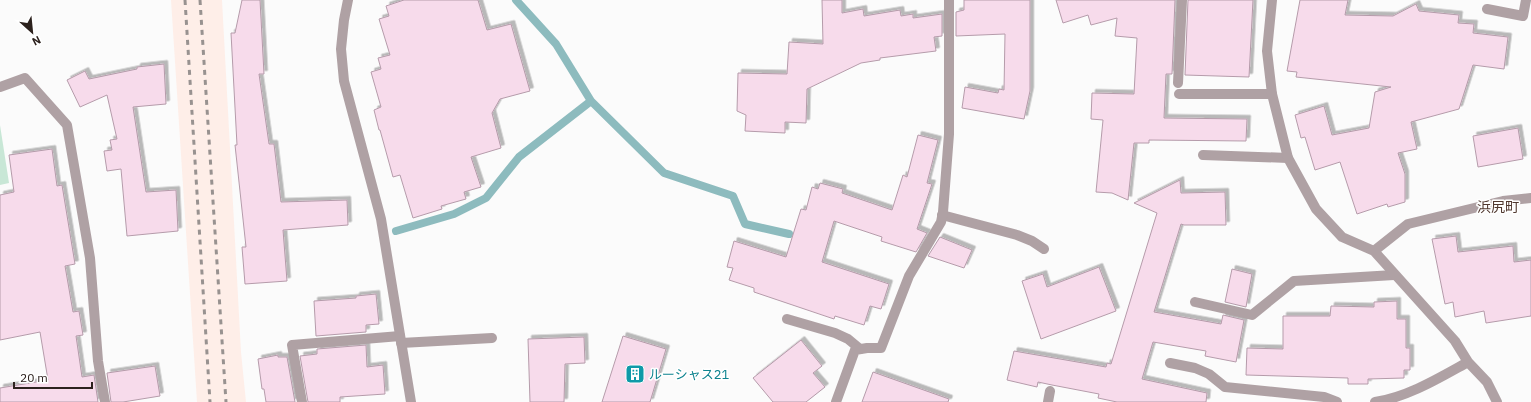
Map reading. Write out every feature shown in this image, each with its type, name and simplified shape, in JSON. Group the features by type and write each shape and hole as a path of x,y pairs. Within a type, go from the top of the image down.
{"street":[{"path":"348,0 341,49 344,81 381,220 410,402"},
{"path":"836,402 855,350 880,348 909,276 941,222 949,134 949,0"},
{"path":"1178,83 1182,0"},
{"path":"1272,0 1267,51 1272,94 1288,158 1316,209 1342,237 1374,251 1455,341 1468,362 1487,382 1497,402"},
{"path":"1487,9 1523,16 1526,0"},
{"path":"0,87 25,78 67,125 90,258 98,360 105,402"},
{"path":"1179,94 1272,94"},
{"path":"1203,154 1288,158"},
{"path":"1374,251 1408,224 1503,201 1531,198"},
{"path":"942,215 1017,235 1032,241 1044,249"},
{"path":"1195,302 1252,315 1294,281 1394,275"},
{"path":"787,319 835,333 848,339 860,349"},
{"path":"302,402 292,345 400,339 492,338"},
{"path":"1375,402 1387,400 1420,388 1468,362"},
{"path":"1170,363 1195,368 1209,374 1225,387 1324,397 1337,402"},
{"path":"1048,402 1050,391"}],"shaded area":[{"path":"171,0 222,0 241,352 246,402 197,402"}],"green space":[{"path":"0,125 9,183 0,185"}],"building":[{"path":"242,0 260,0 264,74 259,74 269,144 274,144 281,202 347,200 348,225 283,230 287,281 245,284 242,247 246,247 235,145 237,145 231,33 235,33"},
{"path":"404,0 478,0 487,30 511,24 530,91 500,99 492,113 501,148 471,157 481,187 464,192 466,199 441,206 442,209 413,218 400,175 393,177 379,130 374,110 381,107 371,72 381,69 378,58 390,55 379,19 389,16 386,6"},
{"path":"822,0 842,0 842,13 863,9 864,16 900,10 901,16 913,14 913,18 942,14 942,36 934,37 936,51 880,58 880,60 861,63 807,89 806,123 785,122 785,133 745,131 746,115 737,111 738,73 787,74 789,42 823,44"},
{"path":"964,0 1030,0 1030,91 1024,119 962,108 965,87 998,93 999,89 1004,90 1005,34 956,36 956,12 964,10"},
{"path":"1056,0 1175,0 1172,74 1166,74 1164,118 1247,119 1246,141 1149,140 1149,143 1134,143 1128,200 1112,193 1096,192 1103,120 1091,119 1092,93 1134,94 1137,38 1115,36 1117,18 1091,25 1088,15 1063,23"},
{"path":"1188,0 1253,0 1249,77 1185,75"},
{"path":"1300,0 1348,0 1345,15 1393,16 1416,4 1419,11 1459,15 1458,23 1474,24 1473,33 1508,37 1504,69 1473,65 1459,109 1411,122 1417,149 1398,153 1405,174 1405,202 1388,207 1387,204 1357,214 1340,162 1315,170 1305,137 1301,138 1295,115 1324,106 1332,135 1369,128 1375,92 1391,87 1296,77 1297,72 1287,71"},
{"path":"164,64 166,104 133,107 146,192 176,190 178,231 127,236 121,169 107,171 104,151 112,150 110,140 117,139 107,95 80,107 67,80 85,71 89,79 137,69 137,67"},
{"path":"1518,128 1523,159 1478,167 1473,136"},
{"path":"918,135 938,140 927,183 932,184 917,229 927,233 916,252 881,241 882,237 834,221 822,262 889,284 881,309 870,306 864,325 835,316 834,319 754,292 754,288 729,280 733,268 727,267 734,241 786,257 801,209 806,210 812,187 818,189 820,183 843,189 842,193 892,210 903,175 907,177"},
{"path":"52,149 57,186 62,185 75,264 65,266 73,312 79,311 83,335 76,336 82,377 94,375 98,402 0,402 0,388 48,380 40,332 0,340 0,195 14,192 9,155"},
{"path":"1180,180 1181,193 1225,192 1226,225 1181,224 1154,312 1221,324 1223,315 1244,320 1236,362 1205,356 1206,351 1153,342 1142,379 1207,393 1206,402 1117,402 1098,398 1099,394 1038,382 1037,387 1007,380 1014,351 1106,367 1107,363 1111,364 1157,213 1134,203"},
{"path":"1456,236 1458,252 1513,246 1514,262 1531,260 1531,316 1486,323 1484,311 1455,317 1453,302 1445,304 1432,239"},
{"path":"940,237 972,250 964,268 928,256"},
{"path":"1099,267 1116,311 1041,339 1022,281 1043,274 1047,287"},
{"path":"1232,269 1252,274 1246,307 1225,302"},
{"path":"376,294 379,324 366,325 366,332 316,336 314,301 356,298 356,296"},
{"path":"1397,301 1397,319 1406,319 1406,348 1410,348 1410,370 1404,370 1404,378 1368,379 1368,384 1348,384 1348,378 1246,375 1247,348 1283,349 1283,316 1330,316 1331,306 1374,307 1374,302"},
{"name":"ルーシャス21","path":"623,336 666,349 650,402 602,402"},
{"path":"584,337 585,363 565,364 564,402 530,402 528,339"},
{"path":"801,340 822,366 813,373 825,387 806,402 773,402 753,378"},
{"path":"366,345 367,367 383,365 385,394 340,397 340,402 308,402 300,356 317,354 317,349"},
{"path":"278,355 278,357 287,357 295,402 266,402 264,389 262,389 258,359"},
{"path":"155,366 160,396 123,402 111,402 107,373"},
{"path":"873,372 949,399 948,402 862,402"}],"waterway":[{"path":"516,0 556,44 591,101 664,173 733,196 745,224 789,234"},
{"path":"396,231 454,214 486,198 519,157 591,101"}],"railway":[{"path":"185,0 210,402"},
{"path":"200,0 226,402"}],"place":[{"name":"ルーシャス21","path":"635,374"}],"district":[{"name":"浜尻町","path":"1498,207"}]}
